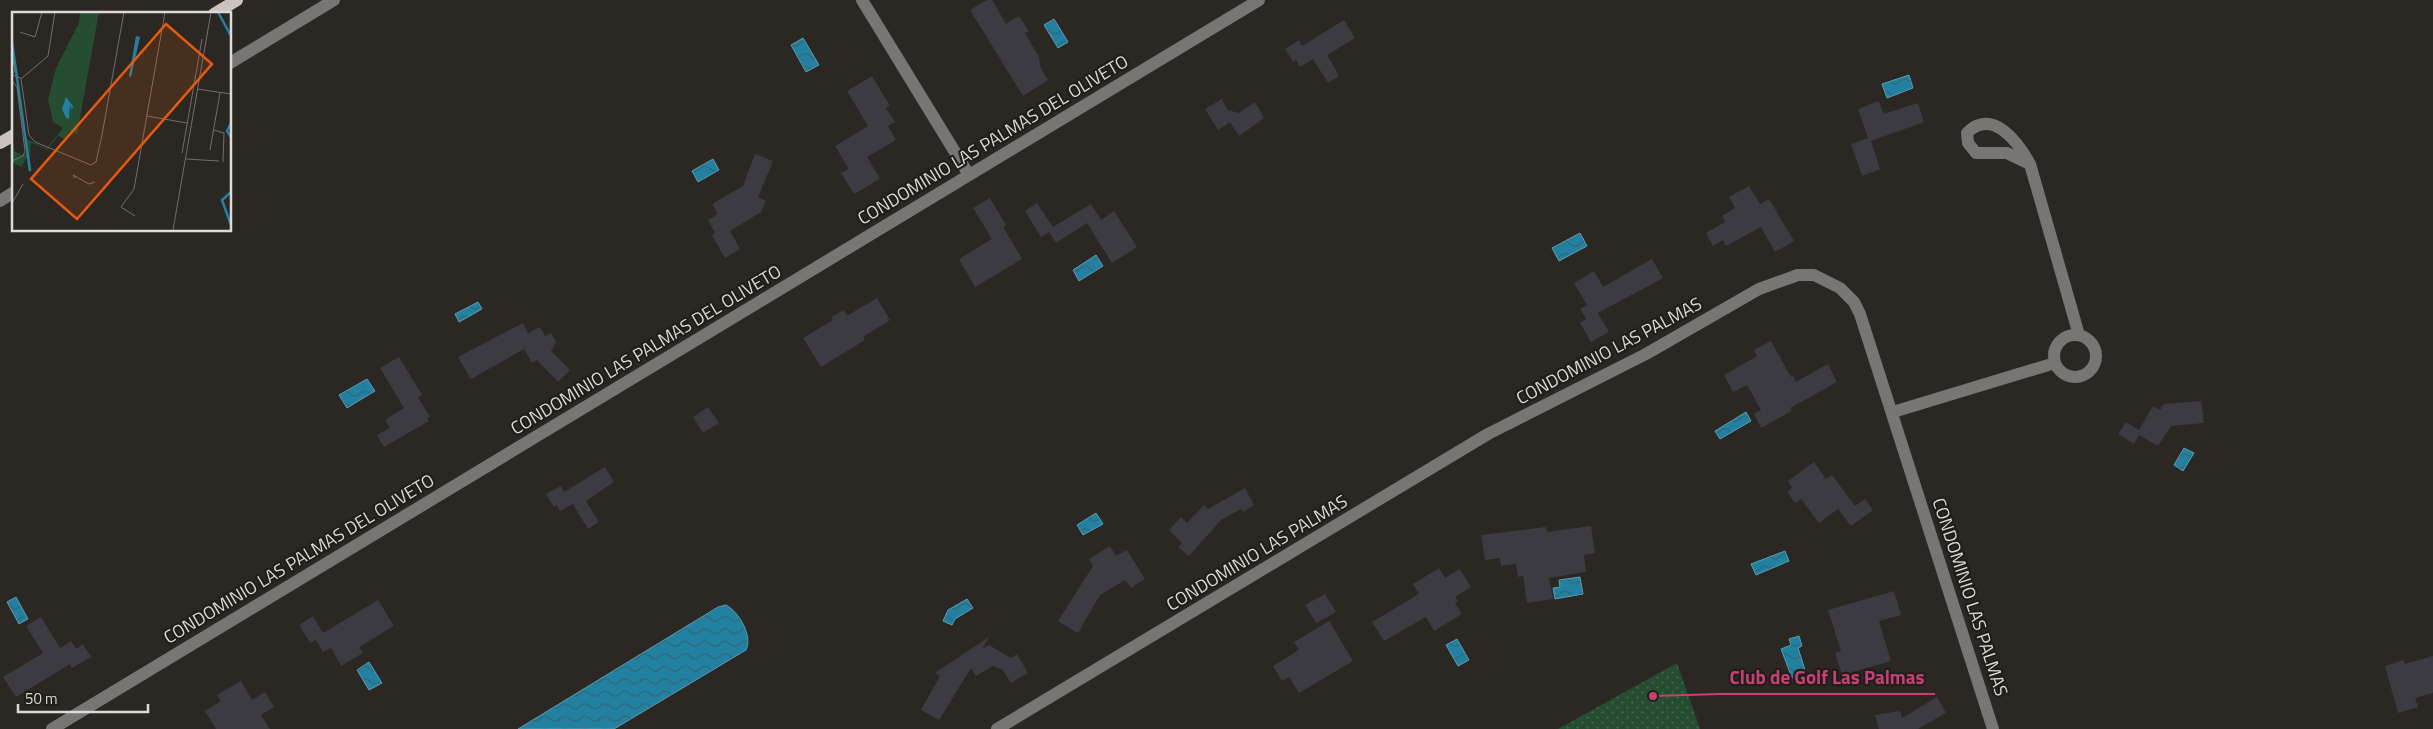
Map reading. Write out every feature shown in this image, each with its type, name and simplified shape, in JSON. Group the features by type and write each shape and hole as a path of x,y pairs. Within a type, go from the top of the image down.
{"main road":[{"path":"217,12 237,0"},
{"path":"0,143 12,136"}],"street":[{"path":"231,62 334,0"},
{"path":"862,0 969,175"},
{"name":"CONDOMINIO LAS PALMAS DEL OLIVETO","path":"52,729 1259,0"},
{"path":"2030,164 2007,153 1976,153 1968,143 1967,133 1976,124 1983,123 1996,126 2013,139 2030,164 2079,335"},
{"path":"0,201 12,193"},
{"name":"CONDOMINIO LAS PALMAS","path":"997,729 1488,434 1646,354 1759,289 1798,275 1814,275 1834,282 1854,302 1865,326 1994,729"},
{"path":"2079,335 2089,340 2095,348 2096,359 2092,369 2084,376 2074,378 2061,372 2055,363 2054,352 2059,342 2068,336 2079,335"},
{"path":"1893,412 2055,363"}],"green space":[{"path":"1677,663 1700,729 1558,729"}],"water":[{"path":"1054,19 1068,42 1058,48 1044,25"},
{"path":"803,38 819,65 806,72 791,45"},
{"path":"1909,75 1913,88 1887,98 1882,84"},
{"path":"713,159 719,170 698,182 692,171"},
{"path":"1580,233 1587,246 1559,261 1552,248"},
{"path":"1096,255 1103,266 1079,281 1073,270"},
{"path":"478,302 482,309 459,322 455,314"},
{"path":"367,379 375,391 347,408 339,395"},
{"path":"1746,412 1751,421 1720,439 1715,431"},
{"path":"2184,448 2194,453 2183,471 2174,465"},
{"path":"1096,513 1103,524 1083,535 1077,525"},
{"path":"1785,551 1789,561 1756,575 1751,564"},
{"path":"1580,577 1583,594 1555,599 1553,588 1560,587 1559,580"},
{"path":"16,597 28,619 19,624 7,602"},
{"path":"967,599 973,608 955,619 952,625 943,621 948,610"},
{"path":"726,605 736,613 744,625 748,638 746,650 614,729 518,729 718,607"},
{"path":"1799,636 1802,646 1798,648 1806,673 1792,678 1781,649 1791,645 1789,639"},
{"path":"1457,639 1469,660 1458,666 1446,645"},
{"path":"369,662 382,683 369,690 357,670"}],"building":[{"path":"987,0 992,0 1006,24 1019,16 1029,31 1025,33 1039,57 1040,66 1048,80 1023,96 970,10"},
{"path":"1344,20 1355,38 1327,55 1339,76 1328,83 1313,59 1300,67 1296,60 1293,62 1285,49 1299,40 1302,46"},
{"path":"872,76 890,106 886,108 895,122 888,126 896,140 867,157 880,179 854,194 841,173 849,169 835,146 868,126 847,91"},
{"path":"1222,99 1228,110 1239,113 1255,102 1264,118 1239,136 1230,122 1218,130 1205,109"},
{"path":"1879,101 1884,114 1918,103 1924,122 1871,141 1880,169 1862,176 1851,144 1868,138 1858,109"},
{"path":"755,154 773,161 758,197 766,201 761,212 730,231 740,249 725,258 712,235 715,233 708,220 718,214 712,204 743,186"},
{"path":"1749,186 1760,204 1769,199 1794,241 1775,252 1761,227 1726,246 1723,240 1713,246 1706,233 1725,222 1722,216 1735,208 1729,197"},
{"path":"990,198 1006,225 1003,227 1022,259 975,287 959,259 992,239 973,208"},
{"path":"1037,203 1053,227 1091,204 1101,220 1114,211 1137,247 1112,263 1087,223 1056,243 1049,232 1041,237 1025,211"},
{"path":"1652,259 1663,278 1598,313 1609,332 1591,342 1580,323 1586,319 1580,309 1587,305 1574,283 1594,271 1603,287"},
{"path":"877,298 890,320 863,337 865,340 821,367 803,338 833,320 831,317 844,310 847,316"},
{"path":"523,323 528,333 540,327 545,336 551,333 556,342 551,351 570,370 558,382 537,360 532,363 524,349 471,379 458,357"},
{"path":"1771,341 1791,377 1793,376 1796,382 1828,364 1837,382 1790,408 1792,411 1761,428 1754,414 1761,410 1747,385 1733,392 1724,375 1757,356 1754,350"},
{"path":"399,357 422,395 418,397 430,417 427,418 429,421 384,447 377,435 390,428 385,420 404,408 380,368"},
{"path":"2201,401 2204,423 2171,426 2158,446 2139,435 2134,444 2118,434 2126,422 2139,430 2153,406 2160,410 2164,404"},
{"path":"708,407 719,423 703,433 693,417"},
{"path":"1814,462 1826,479 1832,475 1855,506 1865,499 1873,510 1851,526 1838,509 1819,523 1801,499 1795,503 1787,492 1792,488 1788,481"},
{"path":"605,467 614,482 586,501 599,522 588,529 573,504 560,511 557,505 554,507 546,494 561,486 564,492"},
{"path":"1245,488 1254,505 1243,512 1241,509 1221,520 1189,556 1178,547 1182,543 1169,530 1181,517 1187,523 1204,505 1208,509"},
{"path":"1591,526 1595,553 1584,555 1586,572 1549,578 1553,599 1527,603 1523,576 1518,577 1516,564 1501,566 1500,558 1485,560 1481,535 1546,527 1547,532"},
{"path":"1110,546 1116,556 1127,550 1145,579 1131,588 1125,580 1100,595 1078,633 1058,621 1093,566 1089,559"},
{"path":"1439,568 1445,578 1460,569 1471,587 1455,597 1458,601 1455,603 1462,614 1434,631 1426,617 1384,641 1372,622 1419,594 1413,584"},
{"path":"1894,591 1901,615 1879,621 1891,661 1842,675 1835,653 1841,651 1828,610"},
{"path":"1325,594 1336,612 1316,623 1305,605"},
{"path":"378,600 394,626 359,647 363,653 341,666 331,648 323,652 316,640 310,643 299,625 313,616 323,633"},
{"path":"41,617 60,648 71,641 76,649 83,644 91,657 72,668 70,664 16,697 3,677 43,653 26,626"},
{"path":"1329,621 1353,661 1299,693 1289,677 1282,681 1273,666 1299,650 1294,642"},
{"path":"989,637 982,649 989,645 1011,658 1017,654 1028,673 1011,683 1003,670 993,666 976,676 971,668 939,720 921,710 940,676 935,673"},
{"path":"2433,656 2433,693 2415,698 2418,707 2398,713 2385,666 2404,660 2405,664"},
{"path":"241,681 252,700 265,692 274,707 261,715 270,729 216,729 205,711 221,701 217,695"},
{"path":"1937,697 1946,713 1918,729 1879,729 1875,715 1900,711 1902,718"}],"place":[{"name":"Club de Golf Las Palmas","path":"1653,696"}]}
